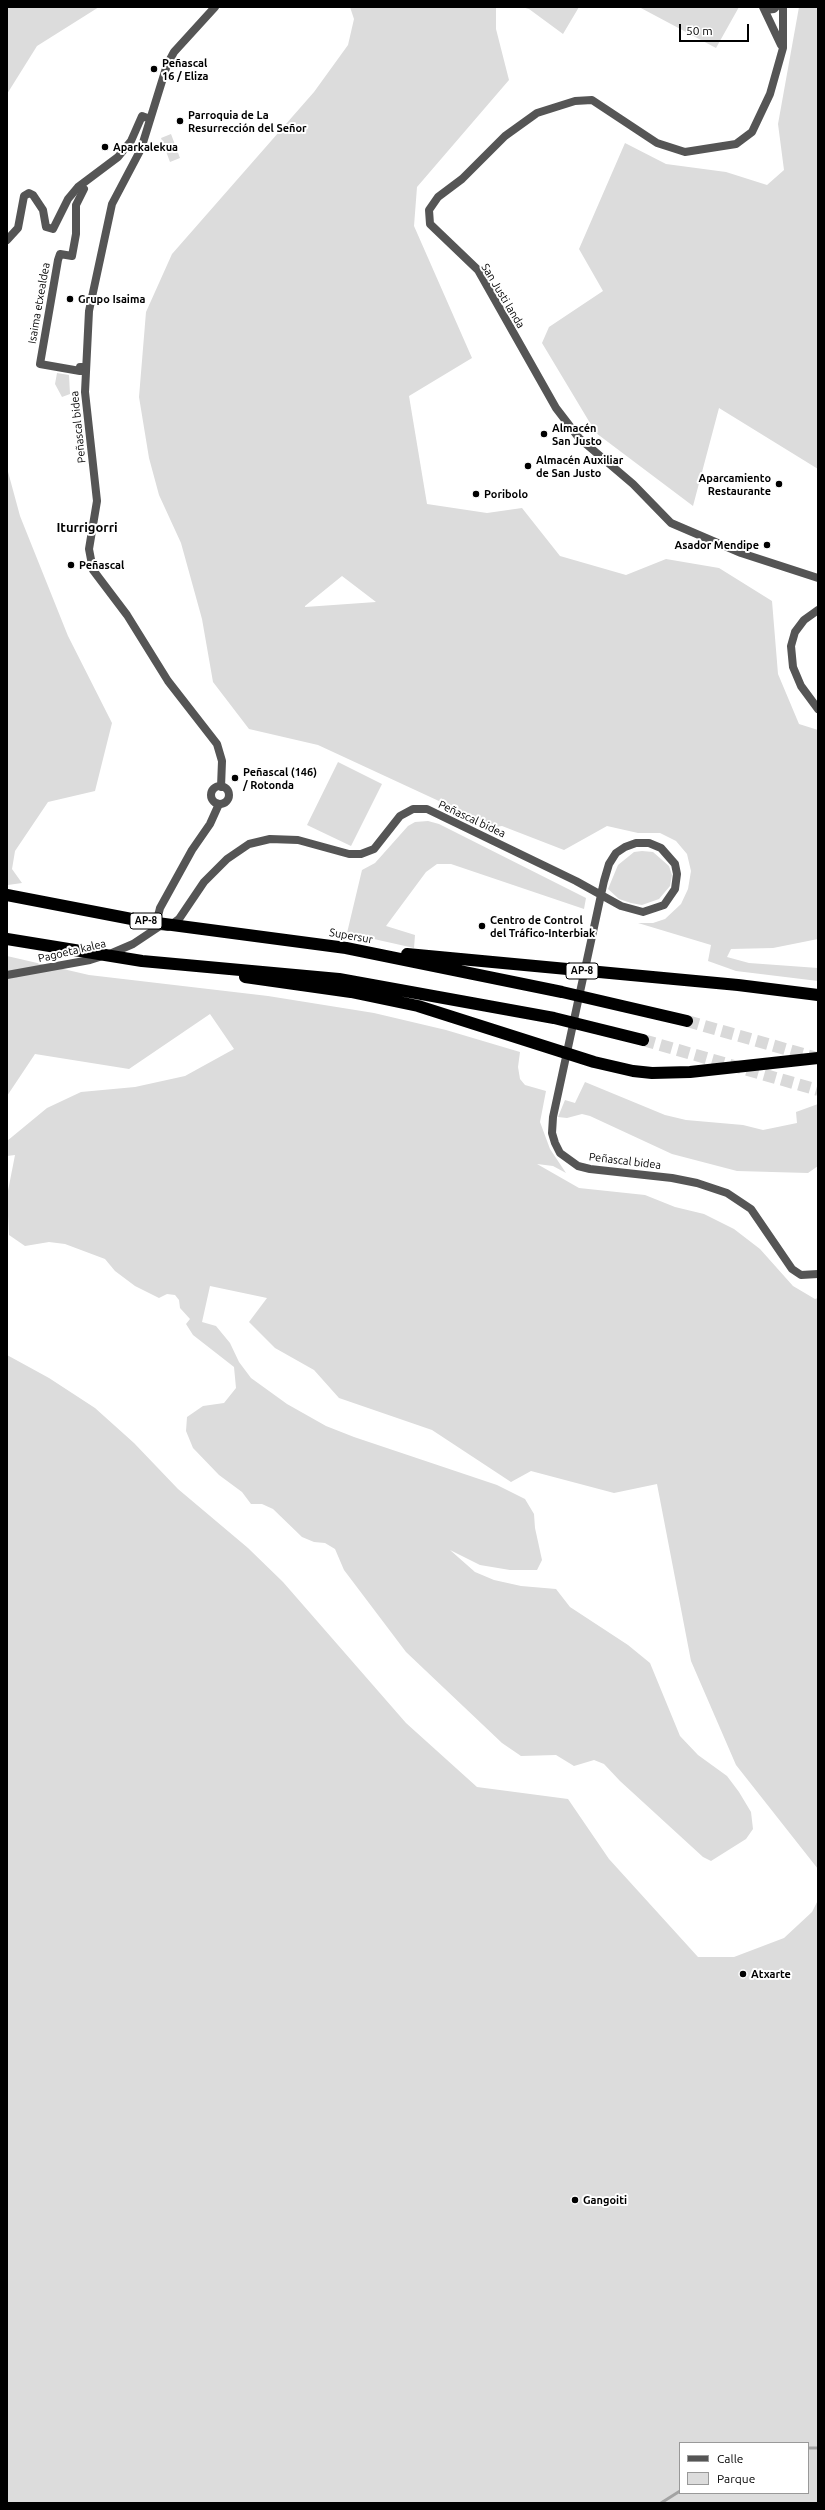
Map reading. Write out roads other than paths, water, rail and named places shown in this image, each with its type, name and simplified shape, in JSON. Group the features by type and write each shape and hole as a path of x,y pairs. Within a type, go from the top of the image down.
{"highway":[{"name":"Supersur","path":"12,896 142,921 346,948 562,992 688,1021"},
{"path":"7,939 65,950 254,974 418,1006 594,1062 633,1071 652,1073 690,1072 818,1058"},
{"name":"AP-8","path":"346,948 738,985 818,995"},
{"path":"254,974 339,979 458,999 554,1018 643,1040"}],"street":[{"name":"Peñascal bidea","path":"214,7 170,59 141,149 112,204 92,292 86,368 86,406 97,502 89,549 93,570 127,614 168,681 217,744 222,761 221,787"},
{"path":"764,8 774,9 776,7"},
{"name":"San Justi landa","path":"783,7 783,48 770,94 752,132 736,144 685,152 656,143 592,100 575,101 537,113 505,136 462,179 438,196 428,210 430,224 478,270 556,408 579,438 633,484 671,523 741,554 818,578"},
{"path":"764,8 783,48"},
{"path":"7,240 18,228 24,196 29,193 33,195 43,210 46,227 53,229 68,198 78,187 118,156 131,141 142,116 150,119"},
{"name":"Isaima etxealdea","path":"84,189 76,205 76,234 72,256 60,254 58,260 40,364 80,371 80,367 86,368"},
{"path":"818,610 804,620 795,632 791,646 793,667 801,686 818,709"},
{"path":"221,787 228,791 229,797 227,802 219,804 214,801 212,796 216,788 221,787"},
{"path":"160,926 157,920 160,908 192,850 210,824 219,804"},
{"name":"Peñascal bidea","path":"160,926 168,927 179,919 204,882 231,856 249,844 270,839 298,840 348,854 361,854 374,849 400,816 413,809 427,809 632,910 643,912 664,905 675,890 677,874 675,864 661,848 649,843 636,843 625,846 616,853 609,864 604,881 553,1117 552,1133 555,1143 560,1153 571,1161 590,1169 697,1182 727,1193 751,1209 792,1269 801,1275 818,1274"},
{"name":"Pagoeta kalea","path":"7,975 90,960 112,954 133,944 160,926"}],"waterway":[{"path":"809,2448 818,2448"},
{"path":"661,2503 679,2492"}],"tunnel":[{"path":"687,1021 817,1058"},
{"path":"643,1040 818,1090"}],"place":[{"name":"Peñascal 16 / Eliza","path":"154,69"},
{"name":"Parroquia de La Resurrección del Señor","path":"180,121"},
{"name":"Aparkalekua","path":"105,147"},
{"name":"Grupo Isaima","path":"70,299"},
{"name":"Almacén San Justo","path":"544,434"},
{"name":"Almacén Auxiliar de San Justo","path":"528,466"},
{"name":"Aparcamiento Restaurante","path":"779,484"},
{"name":"Poribolo","path":"476,494"},
{"name":"Asador Mendipe","path":"767,545"},
{"name":"Peñascal","path":"71,565"},
{"name":"Peñascal (146) / Rotonda","path":"235,778"},
{"name":"Centro de Control del Tráfico-Interbiak","path":"482,926"},
{"name":"Atxarte","path":"743,1974"},
{"name":"Gangoiti","path":"575,2200"}],"district":[{"name":"Iturrigorri","path":"87,528"}]}
